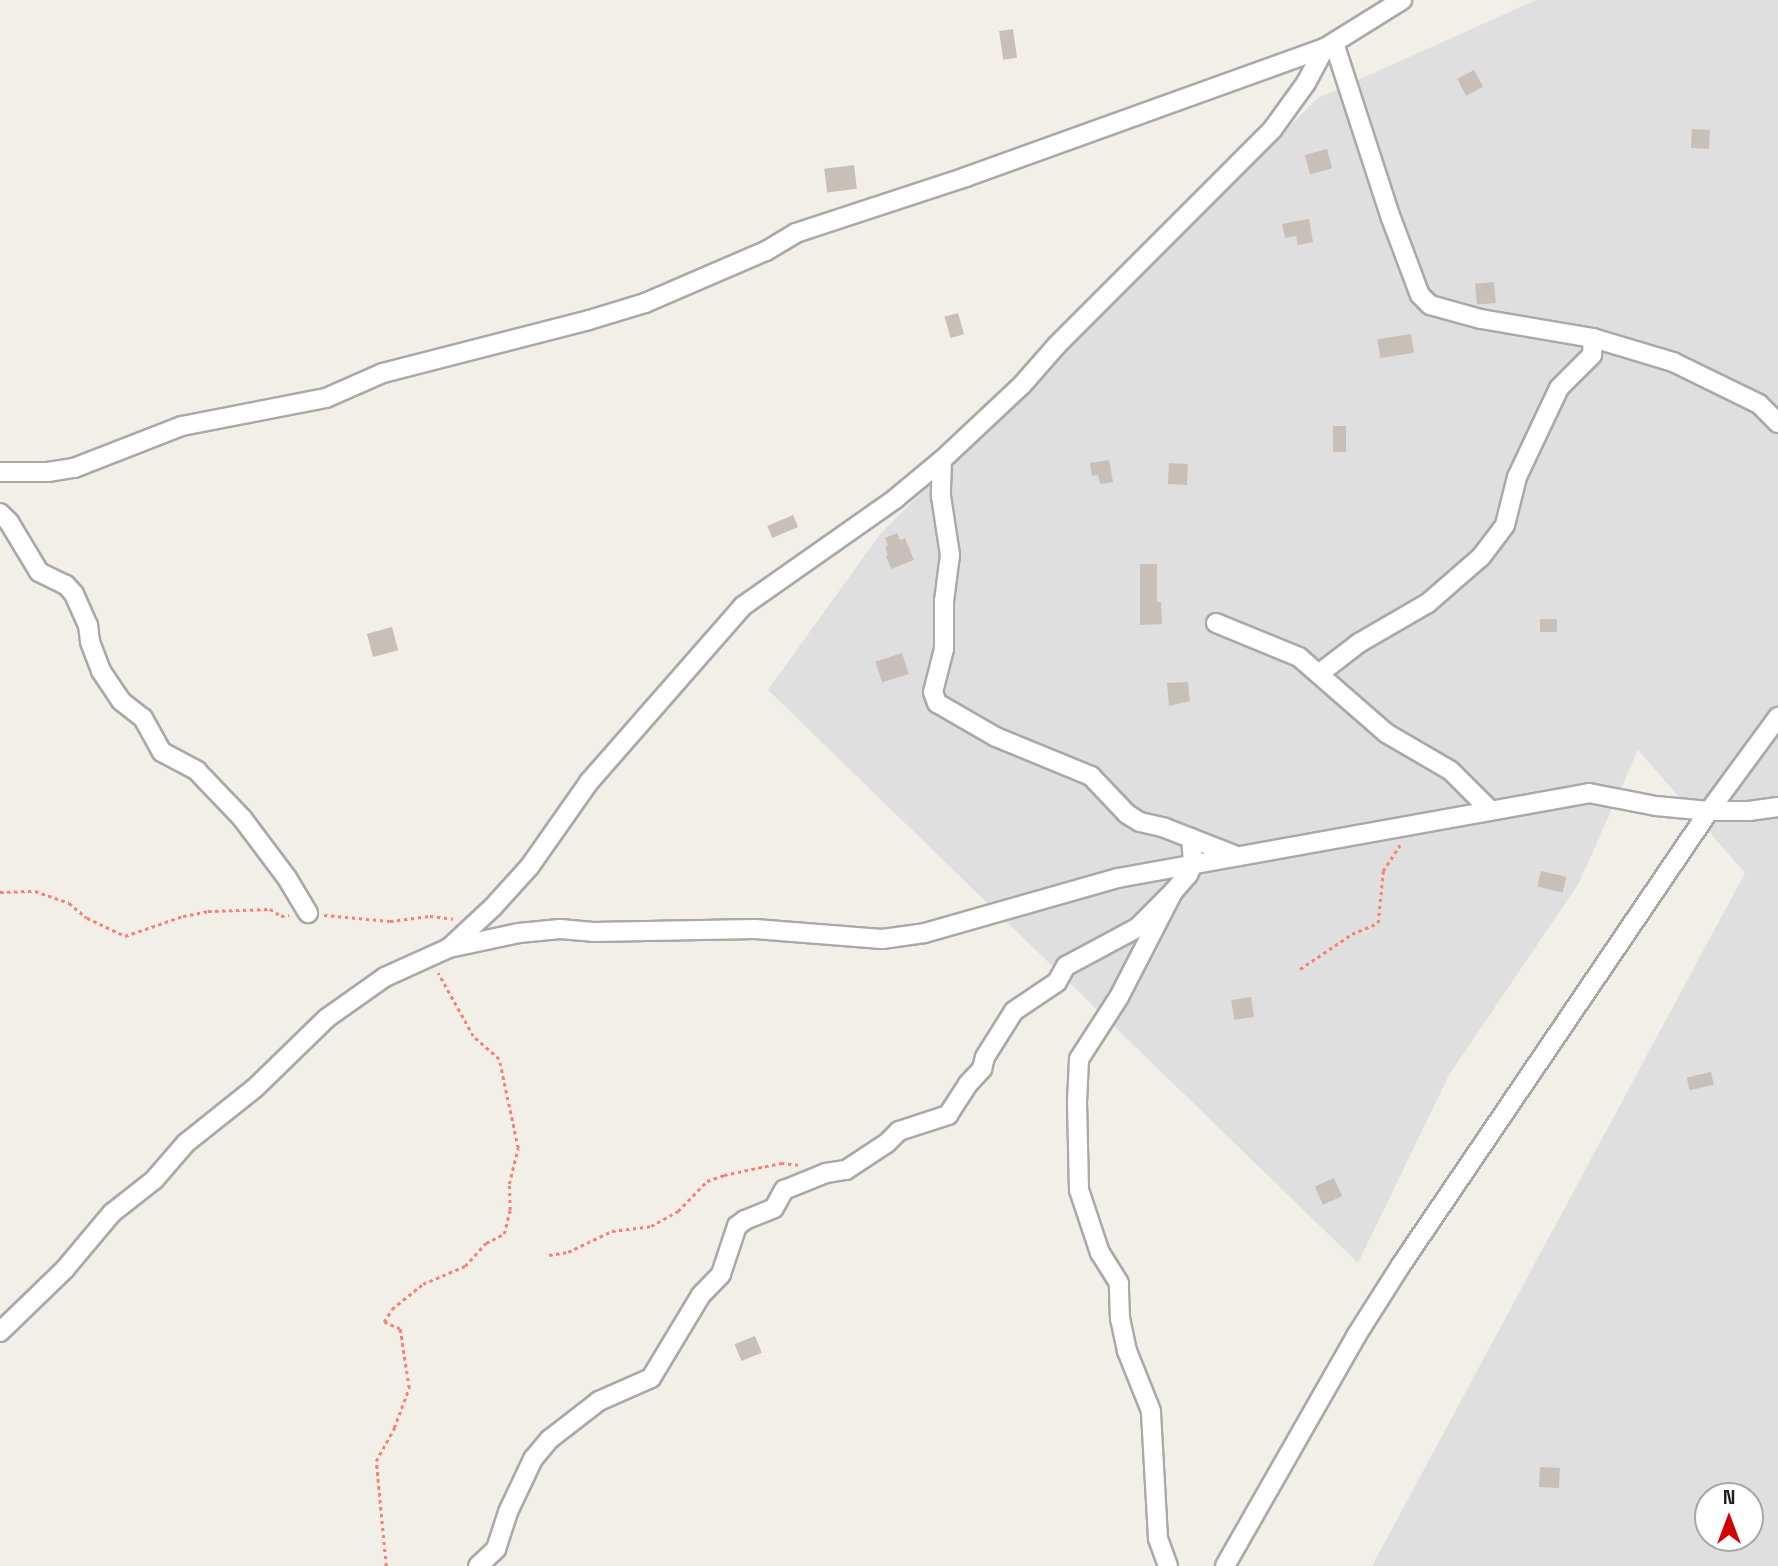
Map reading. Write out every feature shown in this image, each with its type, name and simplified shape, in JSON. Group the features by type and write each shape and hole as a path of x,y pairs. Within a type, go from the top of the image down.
{"street":[{"path":"0,472 48,472 74,468 182,426 326,398 383,373 645,303 766,251 796,233 966,177 1330,46 1402,0"},
{"path":"1330,46 1420,295 1430,304 1481,319 1593,338 1673,362 1759,404 1778,424"},
{"path":"449,948 530,866 589,782 744,606 895,499 942,460 1022,385 1168,232 1230,176 1272,130 1330,46"},
{"path":"1320,673 1360,643 1428,603 1481,557 1505,525 1517,477 1559,387 1592,355 1593,338"},
{"path":"942,460 941,496 950,555 944,601 944,649 933,692 937,703 1018,748 1065,763 1091,776 1127,814 1140,822 1191,838 1225,854 1239,855"},
{"path":"0,513 9,522 39,572 66,585 74,594 88,625 90,642 102,671 121,701 143,718 162,752 197,771 242,818 287,878 308,913"},
{"path":"1216,623 1299,657 1386,733 1451,771 1490,810"},
{"path":"1225,1566 1356,1336 1709,811 1778,717"},
{"path":"0,1332 65,1269 112,1213 154,1180 186,1143 255,1088 327,1018 385,977 449,948 519,933 560,929 593,932 755,929 882,939 925,933 1118,878 1589,793 1656,806 1709,811 1749,811 1778,807"},
{"path":"478,1566 496,1549 508,1512 533,1459 550,1439 598,1401 651,1378 701,1295 721,1274 737,1226 774,1208 784,1190 826,1173 846,1170 898,1131 948,1115 968,1084 982,1069 985,1057 1014,1011 1057,982 1066,967 1137,928 1188,875 1193,864 1191,838"},
{"path":"1168,1566 1158,1538 1151,1411 1127,1351 1120,1318 1119,1283 1100,1253 1079,1190 1077,1102 1079,1059 1124,987 1173,892"}],"path":[{"path":"1300,969 1352,934 1378,923 1384,871 1414,824"},
{"path":"0,892 35,891 69,903 95,923 125,936 183,916 208,911 270,909 281,916 308,913 390,922 430,916 477,922"},
{"path":"386,1566 376,1461 394,1428 409,1388 400,1329 384,1322 392,1309 423,1284 465,1266 486,1242 504,1234 510,1210 509,1184 517,1148 499,1059 473,1036 438,972 421,961"},
{"path":"549,1255 568,1252 612,1231 651,1226 678,1211 707,1181 724,1175 781,1163 826,1173"}],"shaded area":[{"path":"1536,0 1778,0 1778,1566 1372,1566 1745,873 1638,750 1579,883 1449,1075 1358,1263 768,690 880,534 1318,98"}],"building":[{"path":"1013,29 1017,58 1003,60 999,31"},
{"path":"1474,70 1483,87 1466,96 1457,79"},
{"path":"1692,129 1710,130 1709,149 1691,148"},
{"path":"1327,149 1332,168 1310,174 1305,155"},
{"path":"854,165 857,189 827,192 824,169"},
{"path":"1309,219 1313,242 1298,245 1296,236 1285,238 1282,224"},
{"path":"1494,282 1496,303 1477,305 1475,284"},
{"path":"958,313 964,334 951,338 945,317"},
{"path":"1411,334 1414,353 1380,358 1377,339"},
{"path":"1333,426 1346,426 1346,452 1333,452"},
{"path":"1109,460 1113,482 1100,484 1098,475 1092,476 1090,463"},
{"path":"1169,463 1188,464 1187,485 1168,484"},
{"path":"793,515 798,527 772,538 767,526"},
{"path":"897,533 900,540 905,538 914,560 891,569 886,556 885,547 888,545 885,538"},
{"path":"1140,564 1157,564 1157,602 1161,602 1162,624 1140,625"},
{"path":"1540,619 1557,619 1557,632 1540,632"},
{"path":"392,627 398,650 373,657 367,634"},
{"path":"902,653 909,674 882,683 875,662"},
{"path":"1188,682 1190,701 1169,706 1167,683"},
{"path":"1541,871 1566,877 1563,892 1537,887"},
{"path":"1251,997 1254,1017 1234,1020 1231,1000"},
{"path":"1711,1072 1714,1085 1690,1090 1687,1078"},
{"path":"1334,1178 1342,1196 1323,1205 1315,1187"},
{"path":"755,1336 762,1353 741,1361 735,1344"},
{"path":"1540,1467 1560,1468 1559,1488 1539,1487"}]}
